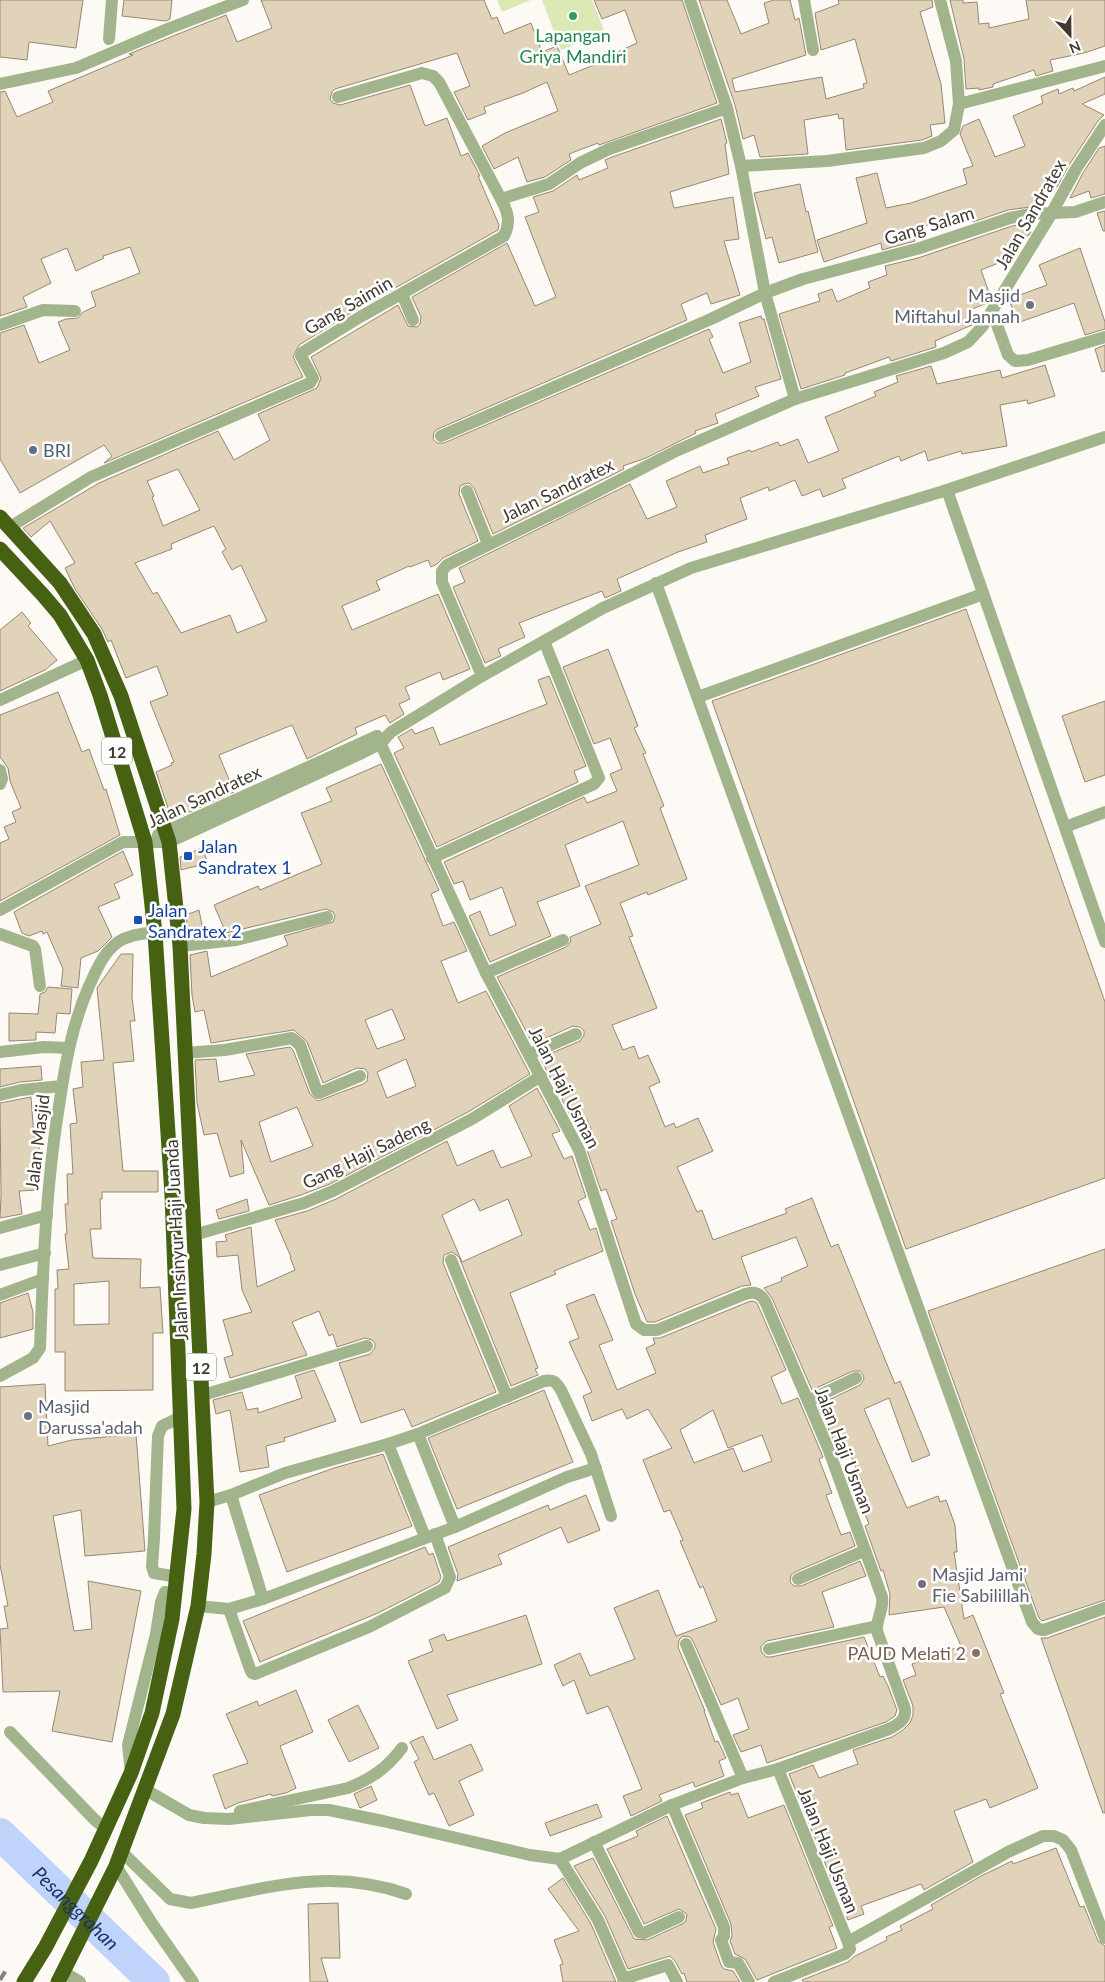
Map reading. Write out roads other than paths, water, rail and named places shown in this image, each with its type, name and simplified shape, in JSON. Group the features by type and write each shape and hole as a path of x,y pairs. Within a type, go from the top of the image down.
{"highway":[{"name":"Jalan Insinyur Haji Juanda","path":"5,522 60,583 94,634 113,675 168,837 180,946 207,1502 198,1606 173,1714 114,1871 64,1972"},
{"name":"Jalan Insinyur Haji Juanda","path":"0,549 60,615 87,660 100,695 144,842 154,934 172,1195 184,1509 176,1594 152,1713 131,1773 91,1861 45,1948 24,1982"}],"street":[{"path":"108,39 112,0"},
{"path":"0,84 76,68 242,0"},
{"path":"690,0 727,108 741,166 765,292 795,399"},
{"path":"804,0 813,50"},
{"path":"741,166 827,161 924,148 941,141 954,130 959,104 956,61 940,0"},
{"path":"959,104 1105,66"},
{"name":"Gang Saimin","path":"5,522 91,477 310,383 313,378 301,353 360,316 504,236 509,220 508,212 439,82 433,76 422,73 338,97"},
{"path":"501,198 542,187 558,180 589,157 727,108"},
{"name":"Jalan Sandratex","path":"482,676 442,582 441,576 447,564 579,501 676,450 795,399 959,347 975,335 992,311 1076,169 1105,125"},
{"name":"Gang Salam","path":"442,436 711,319 765,292 803,279 920,248 1010,218 1030,214 1075,212 1105,202"},
{"path":"402,294 413,320"},
{"path":"0,324 43,310 75,311"},
{"path":"992,311 1008,355 1015,361 1028,360 1105,337"},
{"name":"Jalan Sandratex","path":"0,910 123,842 144,842 168,837 378,740 482,676 603,608 656,583 712,561 947,490 1105,437"},
{"path":"947,490 1105,942"},
{"path":"467,491 488,544"},
{"path":"656,583 1032,1622 1038,1629 1044,1630 1105,1608"},
{"path":"698,697 984,594"},
{"path":"432,858 594,784 599,778 544,641"},
{"path":"0,700 87,660"},
{"name":"Jalan Haji Usman","path":"378,740 486,973 579,1150 638,1327 644,1330 657,1330 745,1294 757,1293 765,1301 828,1448 882,1596 882,1606 877,1626 879,1636 905,1709 905,1716 902,1722 888,1730 778,1769 848,1942 1026,1842 1048,1835 1059,1837 1071,1850 1105,1938"},
{"path":"0,770 2,779 0,784"},
{"path":"1065,827 1105,812"},
{"path":"180,946 236,940 327,916"},
{"name":"Jalan Masjid","path":"0,1376 32,1358 40,1348 44,1253 50,1176 62,1086 69,1048 80,1008 102,959 117,943 125,938 142,933 154,934"},
{"path":"0,934 30,945 35,949 40,986"},
{"path":"486,973 563,940"},
{"path":"530,1054 576,1034"},
{"path":"184,1053 225,1050 292,1038 300,1044 319,1093 360,1076"},
{"path":"0,1052 44,1047 69,1048"},
{"name":"Gang Haji Sadeng","path":"194,1235 304,1203 333,1191 472,1119 541,1076"},
{"path":"0,1095 21,1090 62,1086"},
{"path":"0,1228 47,1215"},
{"path":"0,1265 44,1253"},
{"path":"452,1260 506,1397"},
{"path":"0,1295 43,1279"},
{"path":"202,1395 367,1346"},
{"path":"808,1400 856,1378"},
{"path":"207,1502 231,1495 285,1473 418,1434 544,1381 551,1380 555,1381 560,1390 596,1468 611,1516"},
{"path":"178,1577 154,1573 152,1566 158,1436 162,1426 181,1416"},
{"path":"418,1434 455,1527"},
{"path":"229,1609 250,1669 255,1674 369,1626 444,1588 450,1577 388,1444"},
{"path":"198,1606 229,1609 263,1599 455,1527 567,1477 596,1468"},
{"path":"231,1495 263,1599"},
{"path":"798,1579 864,1551"},
{"path":"769,1650 877,1626"},
{"path":"686,1644 743,1778"},
{"path":"10,1732 95,1820 106,1828"},
{"path":"204,1818 348,1788 362,1783 384,1769 402,1748"},
{"path":"146,1790 189,1815 204,1818 229,1819 311,1810 328,1810 384,1821 530,1856 560,1859 672,1805 743,1778 778,1769"},
{"path":"672,1805 724,1927 724,1936 721,1940 730,1962 738,1963 749,1982"},
{"path":"594,1842 639,1932 644,1933 679,1917"},
{"path":"122,1852 170,1899 183,1903 321,1880 366,1883 406,1894"},
{"path":"560,1859 598,1920 624,1980 668,1965 677,1982"},
{"path":"114,1871 193,1982"},
{"path":"774,1982 845,1954 850,1949 848,1942"},
{"path":"64,1972 80,1982"}],"waterway":[{"name":"Pesanggrahan","path":"0,1834 154,1982"}],"railway":[{"path":"0,1980 6,1970"}],"place":[{"name":"Lapangan Griya Mandiri","path":"573,16"},
{"name":"Masjid Miftahul Jannah","path":"1030,305"},
{"name":"BRI","path":"33,450"},
{"name":"Jalan Sandratex 1","path":"188,856"},
{"name":"Jalan Sandratex 2","path":"138,920"},
{"name":"Masjid Darussa'adah","path":"28,1416"},
{"name":"Masjid Jami' Fie Sabilillah","path":"922,1584"},
{"name":"PAUD Melati 2","path":"976,1653"}]}
